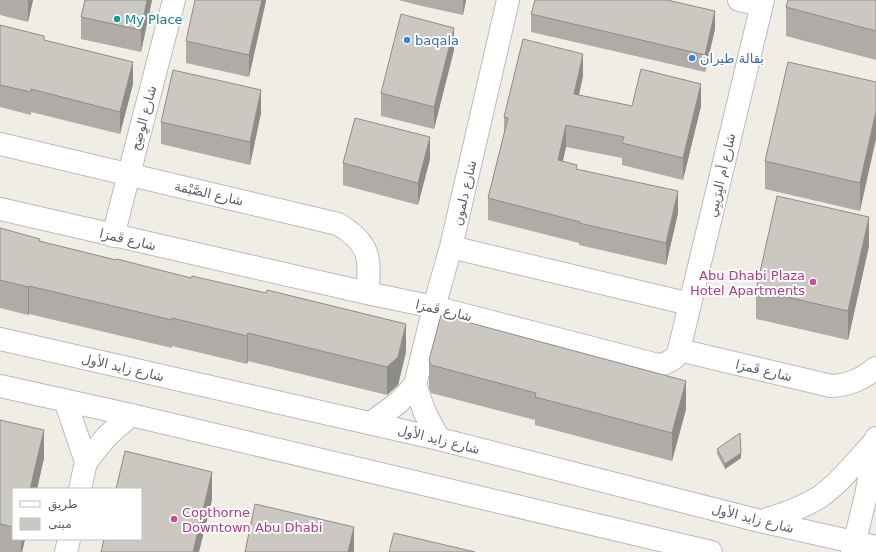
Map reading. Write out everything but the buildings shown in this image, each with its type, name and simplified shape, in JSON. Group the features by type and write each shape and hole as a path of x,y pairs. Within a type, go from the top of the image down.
{"street":[{"name":"شارع الوِضِح","path":"113,236 174,0"},
{"name":"شارع دلمون","path":"371,423 398,403 415,385 434,307 451,247 508,0"},
{"path":"739,0 762,3"},
{"name":"شارع أم اليِرَيبِي","path":"679,350 762,3"},
{"name":"شارع الصَّيْمَة","path":"0,144 338,224 353,233 364,247 369,264 367,294"},
{"name":"شارع قَمرَا","path":"0,209 367,294 434,307 658,365 670,362 678,354 679,350 831,386 843,386 855,382 876,368"},
{"path":"451,247 690,304"},
{"name":"شارع زايد الأول","path":"0,339 439,439 760,521 853,547 876,547"},
{"path":"415,385 425,412 439,439"},
{"path":"0,386 131,415 711,552"},
{"path":"66,400 86,462"},
{"path":"80,488 86,462 107,436 131,415"},
{"path":"760,521 788,513 820,496 841,477 876,439"},
{"path":"853,547 866,496 876,439"},
{"path":"66,552 69,540"}],"place":[{"name":"My Place","path":"117,19"},
{"name":"baqala","path":"407,40"},
{"name":"بقالة طيران","path":"692,58"},
{"name":"Abu Dhabi Plaza Hotel Apartments","path":"813,282"},
{"name":"Copthorne Downtown Abu Dhabi","path":"174,519"}]}
